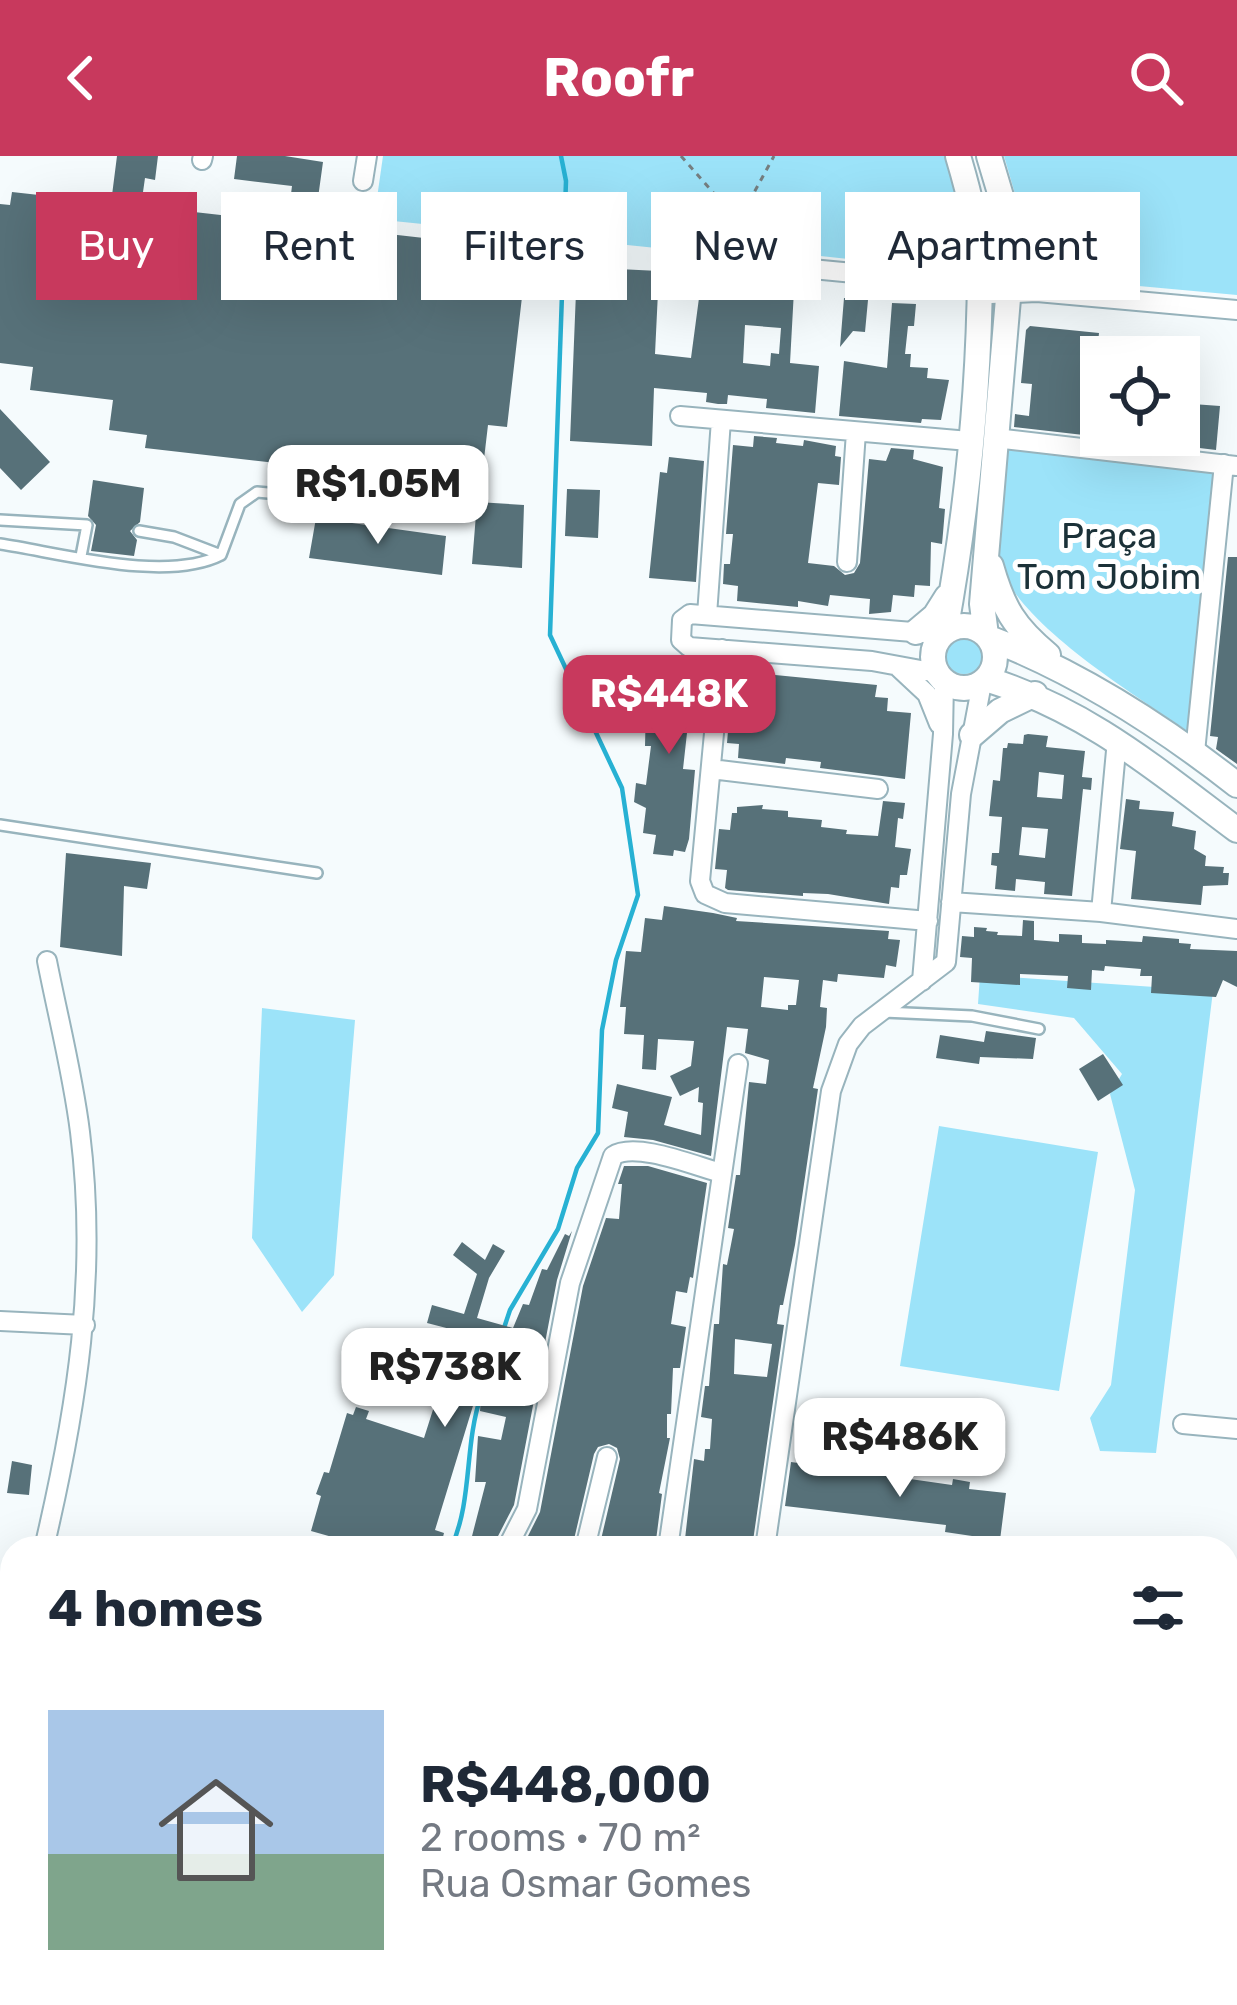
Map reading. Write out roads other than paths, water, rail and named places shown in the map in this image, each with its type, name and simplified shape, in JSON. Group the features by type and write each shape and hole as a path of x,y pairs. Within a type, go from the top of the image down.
{"street":[{"path":"363,181 367,156"},
{"path":"958,156 966,192"},
{"path":"989,156 1000,192"},
{"path":"767,1536 831,1091 848,1044 879,1012 946,962 961,794 984,681 995,659 982,604 995,438 986,389 980,300"},
{"path":"922,981 943,734 940,677 932,657 934,633 952,590 969,441 1008,300"},
{"path":"1126,300 1237,310"},
{"path":"680,416 969,441"},
{"path":"707,615 721,420"},
{"path":"847,562 856,432"},
{"path":"995,438 1230,465 1195,752"},
{"path":"989,558 1002,604 1023,634 1088,686"},
{"path":"1214,570 1237,572"},
{"path":"1237,785 1195,752 1088,686 970,626 934,633 684,617 681,640 689,646 897,666 962,688 984,681 1035,694 1117,740 1237,830"},
{"path":"722,649 700,881 705,894 725,903 928,921"},
{"path":"897,666 927,694 943,734"},
{"path":"972,735 1000,711 1035,694"},
{"path":"1101,912 1117,740"},
{"path":"711,769 878,789"},
{"path":"951,902 1236,923"},
{"path":"47,961 80,1128 85,1180 85,1325 76,1404 47,1536"},
{"path":"670,1536 738,1064"},
{"path":"513,1536 526,1509 570,1283 609,1164 619,1150 634,1150 721,1173"},
{"path":"0,1321 85,1325"},
{"path":"1184,1424 1237,1429"},
{"path":"587,1536 607,1457"}],"lane":[{"path":"0,544 188,567 221,555 240,504 257,492 412,506"},
{"path":"0,520 87,525 81,556"},
{"path":"139,531 186,540 221,555"},
{"path":"0,825 317,873"},
{"path":"879,1012 972,1016 1040,1029"}],"waterway":[{"path":"504,1328 558,1229 577,1168 598,1133 602,1030 616,960 638,895 622,788 550,635 566,181 561,156"},
{"path":"456,1536 481,1396"}],"park label":[{"name":"Praça Tom Jobim","path":"1109,556"}]}
